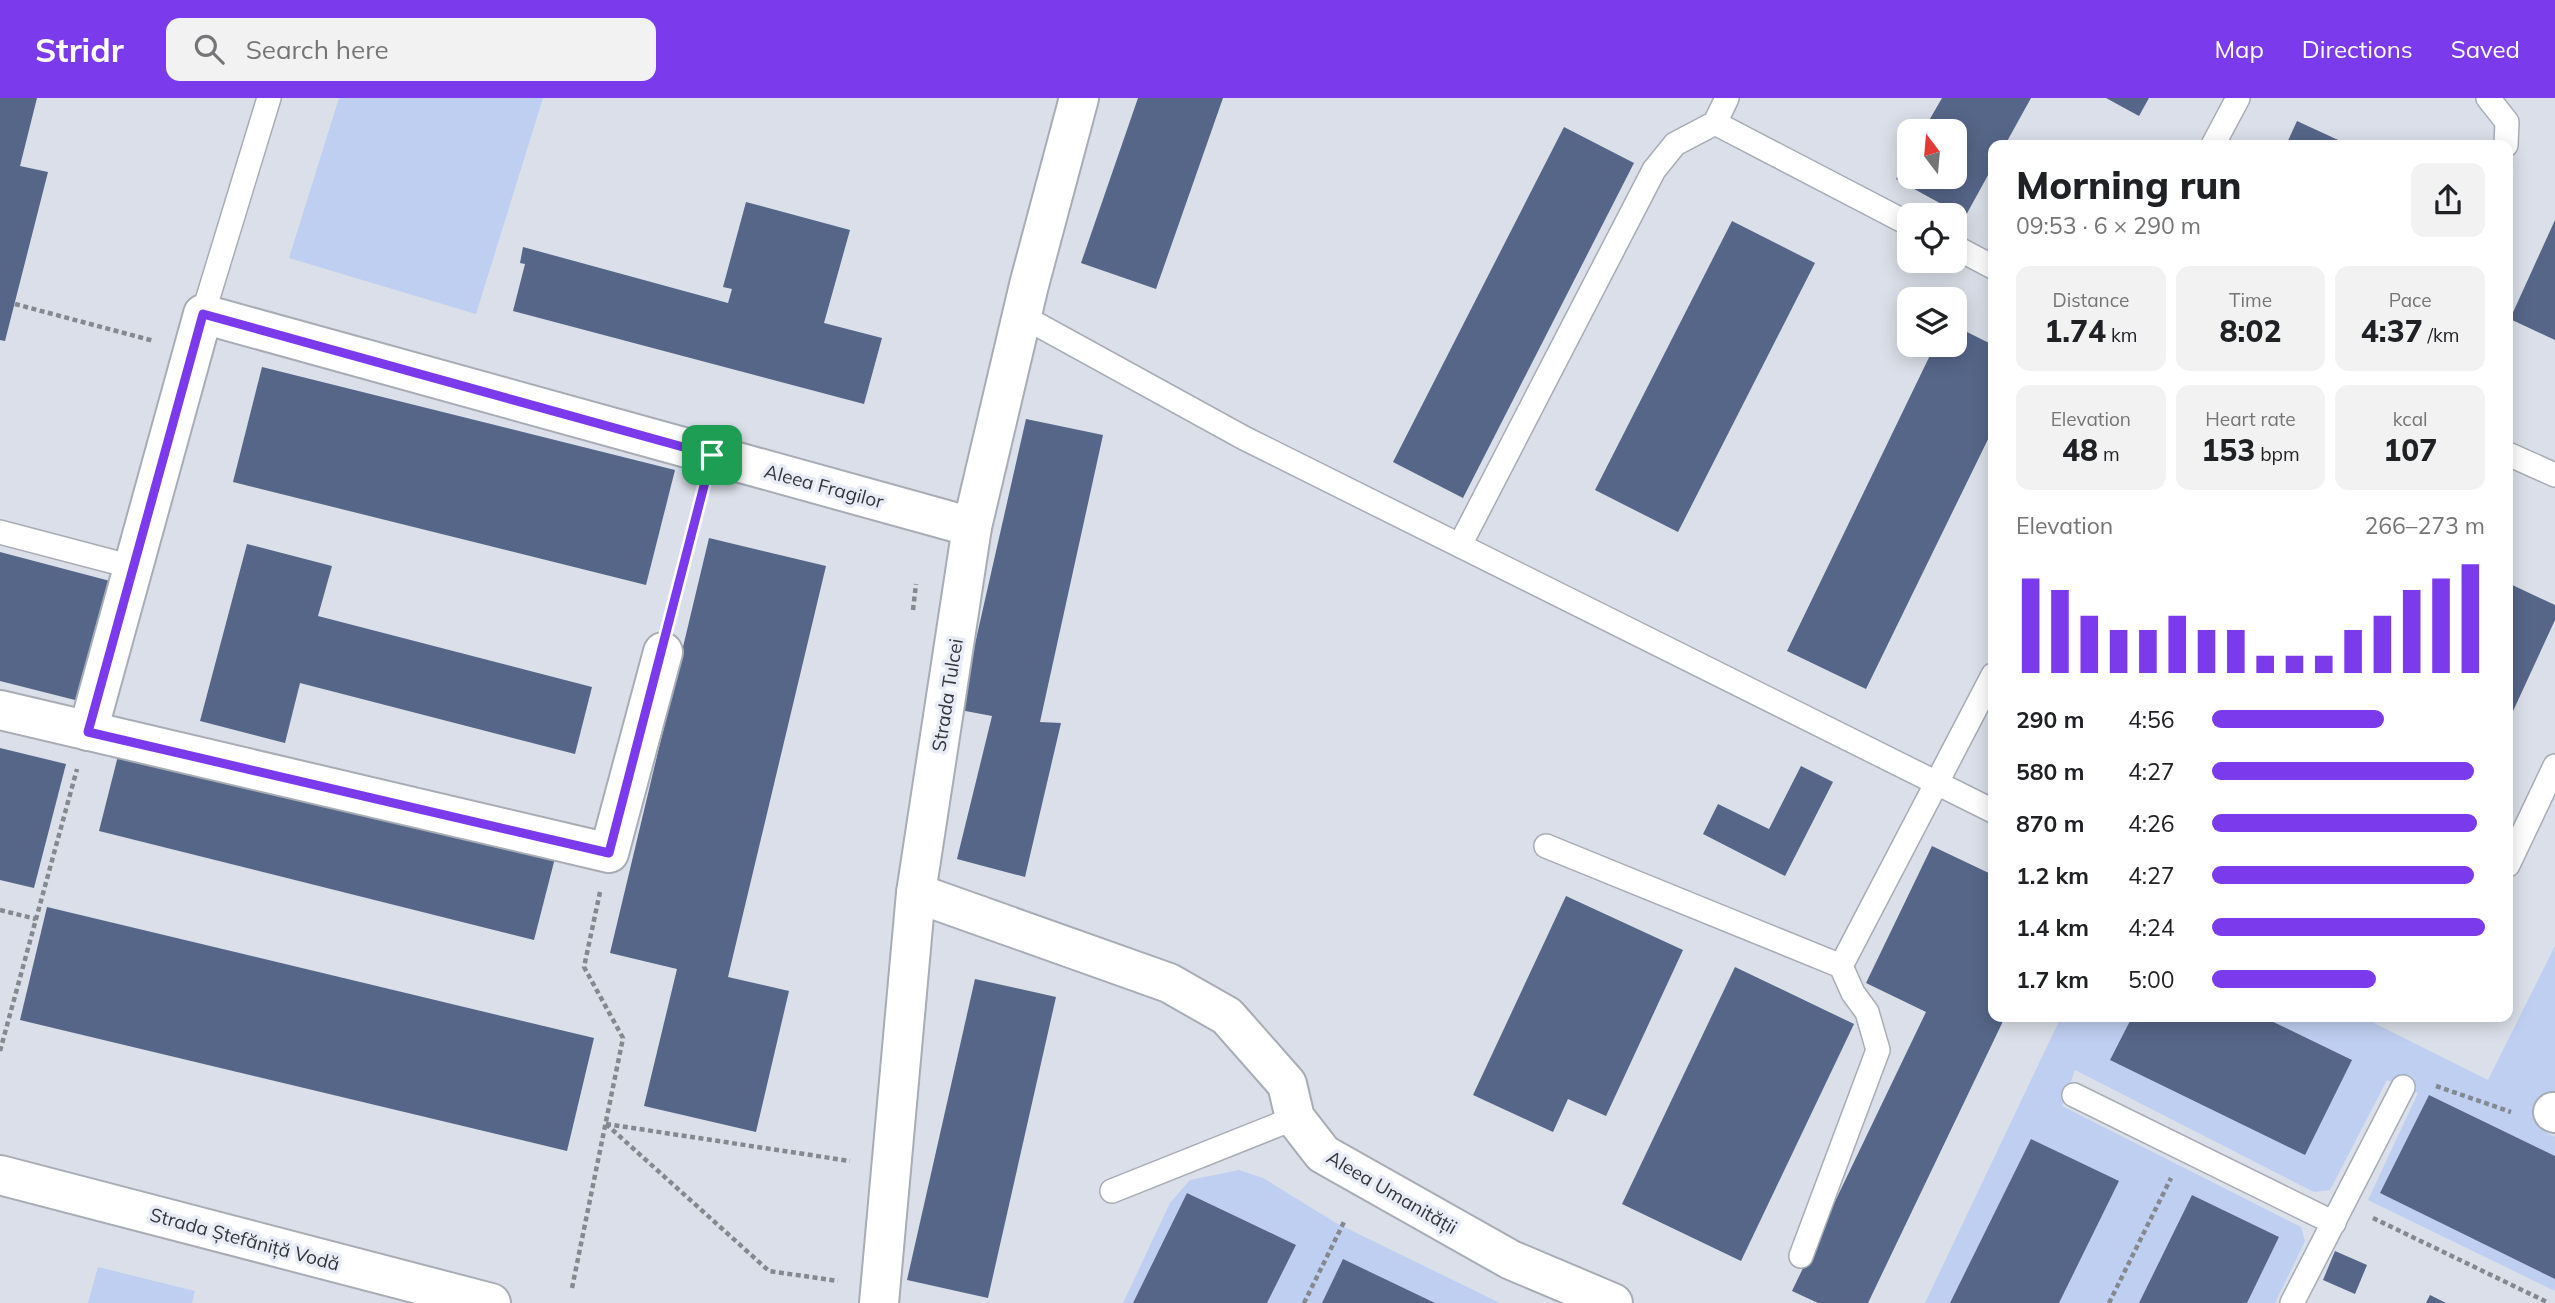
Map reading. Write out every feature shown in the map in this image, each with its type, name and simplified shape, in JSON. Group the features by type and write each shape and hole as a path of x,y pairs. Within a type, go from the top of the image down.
{"street":[{"name":"Strada Tulcei","path":"879,1303 916,893 972,527 1022,316 1079,98"},
{"path":"88,732 203,314"},
{"name":"Aleea Fragilor","path":"203,314 972,527"},
{"path":"0,710 609,853 663,652"},
{"name":"Aleea Umanității","path":"916,893 1169,983 1227,1016 1287,1084 1295,1118 1323,1154 1511,1260 1613,1303"},
{"name":"Strada Ștefăniță Vodă","path":"0,1175 491,1303"}],"lane":[{"path":"203,314 269,98"},
{"path":"1460,545 1654,170 1675,144 1715,123 1727,98"},
{"path":"2216,140 2238,98"},
{"path":"2488,98 2507,122 2506,140"},
{"path":"1715,123 1897,217"},
{"path":"1967,253 1988,264"},
{"path":"1022,316 1244,438 1988,808"},
{"path":"2513,456 2555,475"},
{"path":"0,532 133,567"},
{"path":"1841,966 1988,684"},
{"path":"2513,854 2555,766"},
{"path":"1546,846 1841,966 1853,993 1867,1012 1878,1050 1801,1256"},
{"path":"2292,1303 2403,1087"},
{"path":"2074,1095 2185,1150 2339,1213"},
{"path":"1112,1191 1295,1118"}],"path":[{"path":"15,304 192,351"},
{"path":"663,652 712,455"},
{"path":"0,1052 88,732"},
{"path":"572,1288 622,1038 584,967 609,853"},
{"path":"0,910 36,919"},
{"path":"2403,1087 2420,1080 2530,1119 2554,1113"},
{"path":"605,1124 852,1161"},
{"path":"605,1124 769,1271 845,1282"},
{"path":"2109,1303 2185,1150"},
{"path":"2339,1213 2549,1303"},
{"path":"1304,1303 1345,1220"}],"shaded area":[{"path":"339,98 543,98 476,314 289,258"},
{"path":"2555,946 2555,1119 2547,1133 2555,1137 2555,1156 2429,1095 2381,1193 2555,1279 2555,1291 2368,1200 2418,1093 2387,1080 2330,1190 2314,1192 2075,1070 2062,1106 2301,1227 2305,1241 2275,1303 2247,1303 2279,1237 2192,1195 2139,1303 2059,1303 2118,1182 2031,1139 1950,1303 1925,1303 2059,1022 2130,1022 2111,1060 2352,1060 2273,1022 2372,1022 2488,1080"},
{"path":"1239,1170 1263,1178 1336,1223 1500,1303 1435,1303 1343,1260 1322,1303 1267,1303 1296,1245 1188,1193 1133,1303 1123,1303 1170,1203 1190,1180"},
{"path":"98,1267 195,1291 192,1303 88,1303"}],"building":[{"path":"0,98 37,98 20,166 48,172 5,341 0,340"},
{"path":"1138,98 1223,98 1156,289 1081,263"},
{"path":"1942,98 2031,98 2008,140 1988,140 1988,175 1967,213 1967,203 1940,203 1914,189 1967,189 1967,119 1930,119"},
{"path":"2106,98 2149,98 2139,116"},
{"path":"2297,121 2338,140 2288,140"},
{"path":"1564,127 1634,163 1463,498 1393,462"},
{"path":"746,202 850,230 824,323 882,338 864,404 513,311 525,264 520,263 523,247 728,303 732,289 723,287"},
{"path":"2555,220 2555,340 2513,320 2513,312"},
{"path":"1732,221 1815,263 1678,532 1595,490"},
{"path":"1967,332 1988,342 1988,439 1866,689 1787,651 1929,357 1967,357"},
{"path":"262,367 675,470 646,585 233,482"},
{"path":"1026,419 1103,435 1040,722 1061,723 1025,877 957,859 992,716 960,710"},
{"path":"709,538 826,566 728,977 789,991 756,1132 644,1106 677,969 610,953"},
{"path":"247,544 332,566 318,616 592,687 575,754 300,683 285,743 200,721"},
{"path":"0,552 110,581 79,701 0,681"},
{"path":"2513,585 2555,605 2555,620 2513,711"},
{"path":"0,748 66,764 34,888 0,880"},
{"path":"120,748 555,858 534,940 99,831"},
{"path":"1801,766 1833,782 1785,876 1703,834 1718,804 1769,829"},
{"path":"1932,846 1988,873 1988,1022 2003,1022 1868,1303 1818,1303 1792,1291 1926,1012 1866,983"},
{"path":"1566,896 1683,950 1606,1116 1568,1099 1553,1132 1473,1095"},
{"path":"47,907 594,1038 567,1151 20,1020"},
{"path":"1735,967 1854,1024 1741,1261 1622,1204"},
{"path":"975,979 1056,997 988,1298 907,1280"},
{"path":"2129,1022 2273,1022 2352,1060 2305,1155 2110,1060"},
{"path":"2429,1095 2555,1156 2555,1279 2380,1193"},
{"path":"2031,1139 2119,1181 2059,1303 1950,1303"},
{"path":"1187,1193 1296,1245 1267,1303 1133,1303"},
{"path":"2192,1195 2279,1237 2247,1303 2139,1303"},
{"path":"2335,1251 2367,1265 2355,1294 2323,1280"},
{"path":"1343,1259 1435,1303 1322,1303"},
{"path":"2430,1295 2446,1303 2426,1303"}],"route":[{"path":"203,314 712,455 609,853 88,732 203,314"}]}
